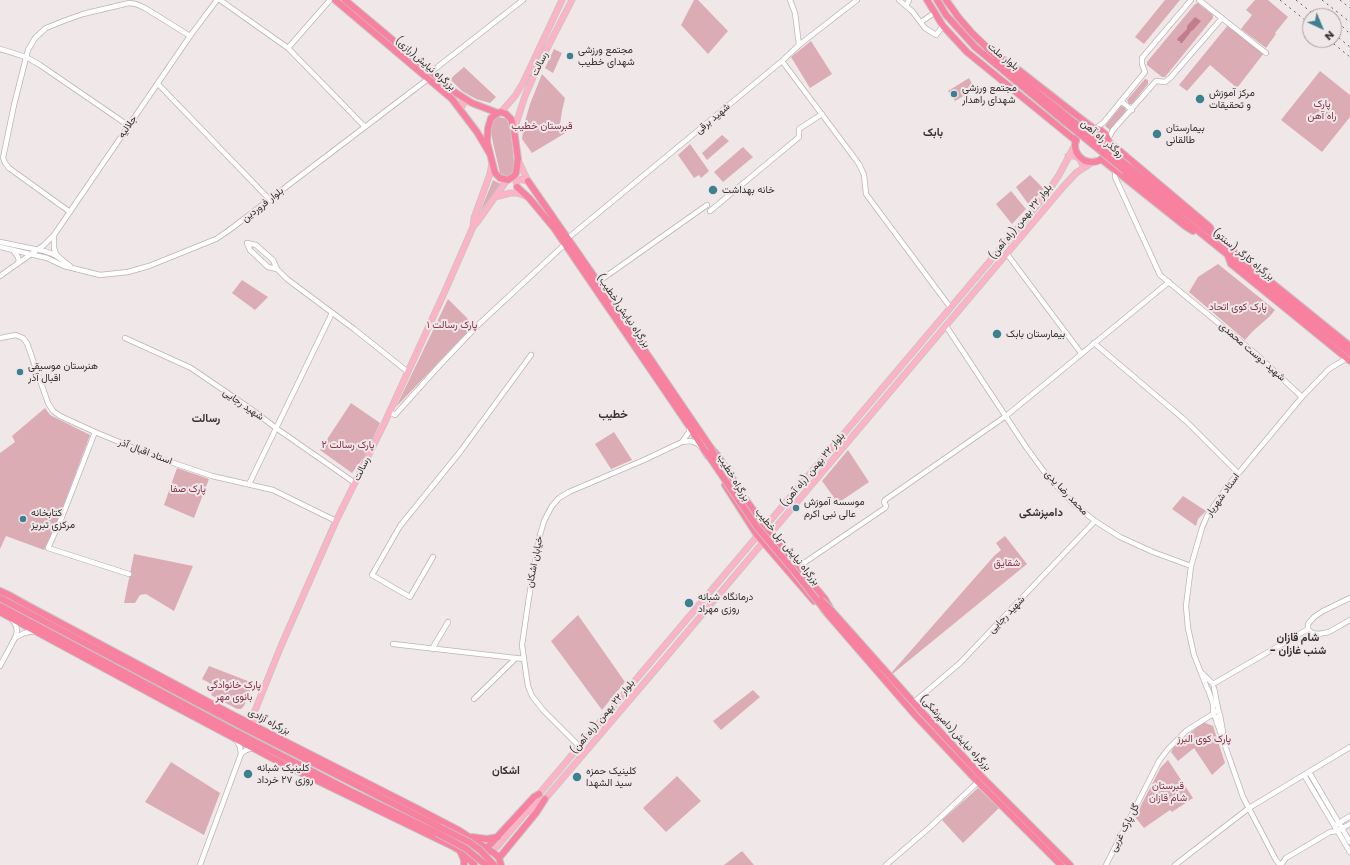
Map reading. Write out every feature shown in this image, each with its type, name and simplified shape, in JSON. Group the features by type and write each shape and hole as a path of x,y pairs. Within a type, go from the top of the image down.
{"highway":[{"name":"بزرگراه نیایش(رازی)","path":"334,0 457,105 478,132 490,154"},
{"name":"بزرگراه نیایش(رازی)","path":"345,0 461,97 472,103 499,112"},
{"path":"926,0 943,26 958,43 1076,142"},
{"name":"بلوار ملت","path":"937,0 946,15 975,47 1067,120"},
{"name":"بلوار ملت","path":"946,0 972,33 1011,71 1067,120"},
{"path":"996,56 1020,71 1094,128 1103,132 1108,140 1210,227 1214,236"},
{"path":"1058,126 1066,124 1073,115 1071,111"},
{"path":"499,112 506,114 511,119 514,130 518,159 516,173 508,180 500,178 495,173 488,142 488,128 491,118 499,112"},
{"name":"روگذر راه آهن","path":"1067,120 1127,169"},
{"path":"1094,128 1084,130 1076,142 1077,152 1084,160 1094,161 1101,159 1108,151 1108,140"},
{"path":"1101,159 1185,226 1208,239"},
{"path":"1115,170 1122,159 1130,159"},
{"name":"بزرگراه کارگر (سنتو)","path":"1127,169 1214,236 1350,346"},
{"name":"بزرگراه کارگر (سنتو)","path":"1127,169 1349,358"},
{"name":"بزرگراه نیایش(خطیب)","path":"528,181 598,282 708,450"},
{"name":"بزرگراه نیایش(خطیب)","path":"517,187 543,213 689,426 708,450"},
{"name":"بزرگراه خطیب","path":"708,450 718,456 746,500 770,533 825,599 829,612"},
{"name":"بزرگراه خطیب","path":"708,450 712,465 757,535 818,606 829,612"},
{"name":"بزرگراه نیایش-پل خطیب","path":"708,450 757,527 829,612"},
{"path":"738,505 741,508 744,508 747,506 746,500"},
{"path":"743,514 744,510 747,508 752,508"},
{"path":"780,561 787,554"},
{"name":"بزرگراه آزادی","path":"1,594 9,594 272,735 439,830 474,865"},
{"name":"بزرگراه آزادی","path":"1,594 439,830"},
{"name":"بزرگراه آزادی","path":"0,606 257,746 352,792 439,830 467,836 487,848 500,862"},
{"name":"بزرگراه آزادی","path":"0,612 235,738 257,746"},
{"name":"بزرگراه نیایش(دامپزشکی)","path":"829,612 983,778 1070,865"},
{"name":"بزرگراه نیایش(دامپزشکی)","path":"829,612 915,715 978,782 1061,865"},
{"path":"272,735 283,747"},
{"path":"474,865 471,860 473,850 481,846 487,848 500,836 534,796 538,794"},
{"path":"500,862 545,799"},
{"path":"439,830 486,865"},
{"path":"439,830 468,842 480,850 494,865"},
{"path":"467,836 478,839 487,839 500,836"},
{"path":"459,850 464,860 464,865"}],"main road":[{"name":"رسالت","path":"499,112 515,96 562,0"},
{"name":"رسالت","path":"514,130 537,68 572,0"},
{"path":"515,96 514,101 516,104 523,104"},
{"path":"457,105 462,106 464,103 461,97"},
{"name":"بلوار ۲۲ بهمن (راه آهن)","path":"1076,142 1059,175 1045,196 538,794 532,806 498,849 534,808 545,799 1063,187 1076,173 1094,161"},
{"path":"1068,156 1075,156 1079,158 1083,165 1082,169"},
{"path":"518,159 528,181"},
{"name":"رسالت","path":"473,227 474,218 490,174 492,162"},
{"path":"517,187 516,181 518,179 528,181"},
{"name":"رسالت","path":"254,713 281,646 336,521 390,412 473,227 508,180"},
{"path":"508,180 517,187"},
{"path":"495,197 518,193 529,198"},
{"path":"243,720 254,713"},
{"path":"254,713 254,719 257,727"}],"street":[{"name":"جلالیه","path":"31,254 44,245 54,235 190,36 217,0"},
{"path":"220,0 288,48 365,127"},
{"path":"288,48 330,0"},
{"path":"431,72 523,0"},
{"path":"790,0 795,13 799,45"},
{"name":"شهید برقی","path":"568,238 782,61 799,45 857,0"},
{"path":"899,0 912,11 925,28 936,35 943,26"},
{"path":"906,6 908,0"},
{"path":"1094,128 1104,122 1146,72 1142,64 1142,58 1191,0"},
{"path":"1199,0 1266,53"},
{"path":"70,212 9,168 3,158 26,57 35,38 46,28 83,14 129,3 145,8 190,36"},
{"path":"921,22 934,13"},
{"path":"1108,140 1114,130 1156,81 1164,82 1172,77 1222,18"},
{"path":"0,49 26,57 40,65 129,126"},
{"path":"782,61 859,164 864,175 866,194 950,307"},
{"name":"بلوار فروردین","path":"0,247 46,258 64,266 100,275 128,272 150,266 216,239 228,231 428,79"},
{"path":"158,84 270,200"},
{"path":"1122,101 1132,110"},
{"path":"710,211 800,137 799,129 822,114"},
{"name":"شهید دوست محمدی","path":"1115,170 1115,177 1134,221 1160,274 1257,355 1302,397"},
{"path":"598,282 707,205"},
{"path":"54,235 54,248 56,254 61,259"},
{"path":"0,242 54,254 74,269"},
{"path":"277,269 268,266 250,250 247,243 256,245 273,260 277,269 287,279 332,312 408,372"},
{"path":"390,412 395,415 439,366 478,326 564,245"},
{"path":"13,250 19,261 16,265"},
{"path":"0,276 31,254"},
{"path":"1006,254 1081,353"},
{"path":"798,567 885,508 885,500 1006,416 1168,282"},
{"path":"250,484 332,312"},
{"name":"محمد رضا یدی","path":"946,326 1026,447 1048,476 1075,505 1095,522 1131,543 1191,566"},
{"name":"استاد اقبال آذر","path":"0,338 16,335 23,338 48,403 53,411 60,416 94,432 153,456 207,475 273,490 336,521"},
{"name":"شهید رجایی","path":"125,338 191,368 355,483"},
{"path":"1094,342 1186,421 1238,473"},
{"path":"434,557 410,597 372,576 400,526 460,452 531,355"},
{"name":"استاد شهریار","path":"1216,715 1208,689 1194,655 1188,628 1186,606 1191,566 1199,535 1207,516 1227,487 1302,397 1329,369 1349,358"},
{"path":"682,442 689,432 689,426"},
{"path":"94,432 62,517 48,548 129,574"},
{"path":"682,442 691,441 708,450"},
{"name":"خیابان اشکان","path":"579,746 543,710 532,696 528,686 522,645 527,603 544,521 552,506 559,498 569,492 682,442"},
{"name":"شهید رجایی","path":"913,703 960,663 1095,522"},
{"path":"1308,629 1308,624 1314,617 1327,608 1350,598"},
{"path":"0,666 15,638 17,628 10,617"},
{"path":"1308,629 1312,633 1319,634 1328,632 1350,620"},
{"path":"432,649 448,622"},
{"path":"1208,689 1208,684 1213,685 1308,629"},
{"path":"15,638 24,632 35,631"},
{"path":"393,644 524,659"},
{"path":"474,699 516,658"},
{"name":"استاد شهریار","path":"1200,671 1213,685"},
{"path":"1213,685 1216,715 1243,797 1276,860 1281,865 1286,858 1338,827 1350,816"},
{"name":"گل پارک غربی","path":"1106,865 1159,761 1168,749 1186,731 1205,718 1216,715"},
{"path":"200,865 241,754 235,738"},
{"path":"241,754 246,750 257,746"},
{"path":"1175,865 1249,808 1350,747"},
{"path":"1309,772 1350,852"},
{"path":"1304,775 1338,827 1350,842"},
{"path":"886,865 978,782"},
{"path":"1338,827 1350,824"}],"green space":[{"path":"694,0 698,0 728,31 708,54 681,25"},
{"path":"1165,0 1180,0 1144,44 1135,37"},
{"path":"1255,0 1268,0 1288,17 1275,33 1276,34 1266,48 1241,29 1252,15 1246,10"},
{"path":"1198,3 1213,15 1213,18 1165,77 1162,77 1147,65 1147,62 1195,4"},
{"path":"1228,25 1264,53 1237,88 1210,65 1187,91 1179,85"},
{"path":"811,41 832,74 810,88 791,57"},
{"path":"554,49 562,53 553,73 545,68"},
{"path":"464,67 496,97 490,103 476,99 462,91 450,79"},
{"name":"پارک راه آهن","path":"1320,71 1350,95 1350,117 1322,152 1281,120"},
{"name":"قبرستان خطیب","path":"542,74 565,98 560,124 567,132 532,153 522,139 530,104"},
{"path":"969,78 975,89 955,101 948,91"},
{"path":"1145,79 1148,80 1148,84 1132,104 1129,104 1127,100"},
{"path":"1121,106 1125,107 1126,111 1110,130 1105,126"},
{"path":"499,117 507,119 511,134 514,170 513,173 507,177 500,173 491,132 494,120"},
{"path":"722,135 729,141 707,160 702,153"},
{"path":"690,144 709,171 701,178 699,175 694,178 678,155"},
{"path":"743,147 753,157 723,182 714,172"},
{"path":"1030,175 1044,189 1029,205 1016,187"},
{"path":"493,180 501,184 480,212"},
{"path":"1011,191 1026,209 1012,224 996,204"},
{"name":"پارک کوی اتحاد","path":"1218,264 1275,310 1245,340 1189,292 1198,277"},
{"path":"242,280 268,297 255,310 232,293"},
{"name":"پارک رسالت ۱","path":"448,299 474,325 396,407"},
{"name":"پارک رسالت ۲","path":"351,403 380,423 365,456 352,473 320,450"},
{"path":"45,408 50,415 90,435 60,515 44,550 6,536 0,549 0,453 15,442 12,436"},
{"path":"614,432 632,460 611,469 595,444"},
{"path":"848,450 869,482 838,503 822,481"},
{"name":"پارک صفا","path":"177,468 209,479 194,518 164,505"},
{"path":"1183,496 1206,511 1198,519 1196,526 1172,509"},
{"name":"شقایق","path":"1005,536 1027,564 885,680 994,556 1001,550 996,543"},
{"path":"134,554 193,566 174,611 146,594 140,595 135,603 124,603"},
{"path":"578,615 625,682 602,710 551,641"},
{"name":"پارک خانوادگی بانوی مهر","path":"209,666 253,683 244,706 241,709 237,709 211,695 215,686 202,679"},
{"path":"753,690 760,697 721,730 713,721"},
{"name":"پارک کوی البرز","path":"1203,722 1213,726 1225,763 1212,775 1194,748 1178,761 1171,752 1173,748"},
{"name":"قبرستان شام قازان","path":"1168,760 1193,798 1172,812 1170,810 1144,828 1135,817 1161,767"},
{"path":"171,762 220,793 204,835 145,802"},
{"path":"677,776 701,801 666,832 643,808"},
{"path":"978,788 999,808 963,843 942,820"},
{"path":"742,851 754,865 724,865"}],"shaded area":[{"path":"1195,17 1201,21 1182,43 1180,43 1177,39 1187,29 1187,26"}],"tunnel":[{"path":"488,863 499,850"}],"railway":[{"path":"1280,0 1302,18"},
{"path":"1296,0 1306,8"},
{"path":"1322,0 1350,22"},
{"path":"1340,0 1350,8"},
{"path":"1342,26 1350,34"},
{"path":"1342,40 1350,47"},
{"path":"1339,48 1350,57"}],"place":[{"name":"مجتمع ورزشی شهدای خطیب","path":"570,56"},
{"name":"مجتمع ورزشی شهدای راهدار","path":"954,94"},
{"name":"مرکز آموزش و تحقیقات","path":"1200,99"},
{"name":"بیمارستان طالقانی","path":"1157,134"},
{"name":"خانه بهداشت","path":"713,190"},
{"name":"بیمارستان بابک","path":"997,334"},
{"name":"هنرستان موسیقی اقبال آذر","path":"20,372"},
{"name":"موسسه آموزش عالی نبی اکرم","path":"796,508"},
{"name":"کتابخانه مرکزى تبریز","path":"23,519"},
{"name":"درمانگاه شبانه روزی مهراد","path":"689,603"},
{"name":"کلینیک شبانه روزی ۲۷ خرداد","path":"248,774"},
{"name":"کلینیک حمزه سید الشهدا","path":"577,777"}],"district":[{"name":"بابک","path":"933,133"},
{"name":"خطیب","path":"613,415"},
{"name":"رسالت","path":"206,419"},
{"name":"دامپزشکی","path":"1041,513"},
{"name":"شام قازان - شنب غازان","path":"1298,644"},
{"name":"اشکان","path":"506,771"}]}
